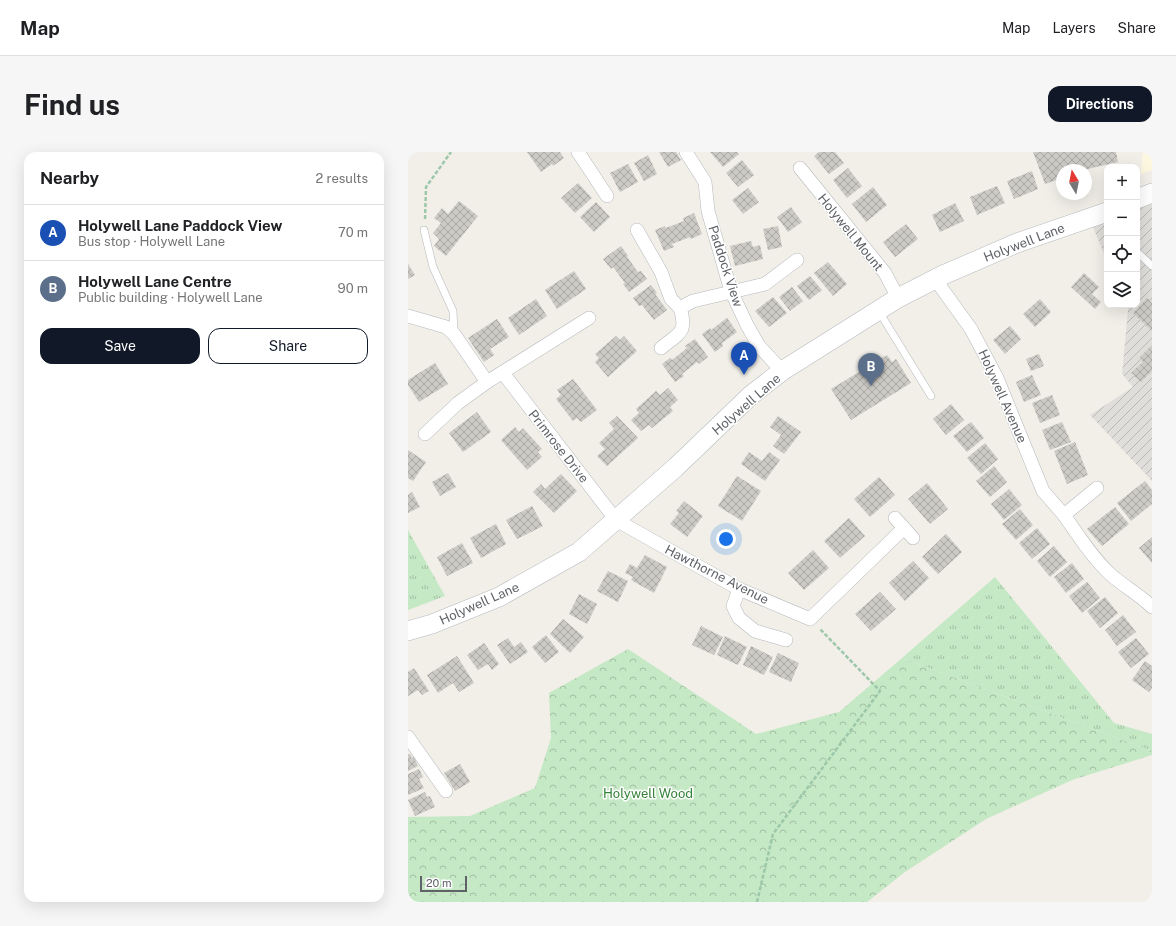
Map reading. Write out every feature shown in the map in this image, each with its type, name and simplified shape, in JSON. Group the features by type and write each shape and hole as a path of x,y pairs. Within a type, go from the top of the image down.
{"main road":[{"path":"1140,198 1152,193"},
{"name":"Holywell Lane","path":"408,632 432,624 500,596 579,552 676,467 750,396 782,371 878,310 935,279 1017,243 1104,213"}],"street":[{"path":"578,152 607,196"},
{"name":"Paddock View","path":"686,152 705,182 708,211 731,291 759,346 782,371"},
{"name":"Holywell Mount","path":"800,168 885,273 898,298"},
{"path":"637,230 661,272 671,299 680,308 684,320 681,332 661,348"},
{"path":"680,308 693,301 765,284 797,260"},
{"name":"Holywell Avenue","path":"935,279 971,329 997,378 1042,491 1064,515 1089,550 1110,574 1152,606"},
{"path":"408,316 446,327 454,334 487,382"},
{"path":"425,434 458,403 487,382 589,318"},
{"name":"Primrose Drive","path":"503,373 616,520"},
{"path":"1064,515 1097,488"},
{"path":"895,518 913,538"},
{"name":"Hawthorne Avenue","path":"616,520 739,589 810,619"},
{"path":"810,619 904,528"},
{"path":"739,589 733,606 739,618 755,631 786,640"},
{"path":"408,737 446,791"}],"lane":[{"path":"424,230 433,268 453,311 454,334"},
{"path":"1140,255 1152,266"},
{"path":"878,310 931,396"}],"path":[{"path":"424,230 426,187 451,152"},
{"path":"757,902 773,834 880,691 810,619"}],"shaded area":[{"path":"1143,152 1152,152 1152,170 1141,174"},
{"path":"1152,193 1152,481 1090,415 1133,387 1122,374 1127,308 1140,308 1140,198"},
{"path":"1104,213 1104,254 1089,218"}],"green space":[{"path":"408,530 445,596 408,610"},
{"path":"995,577 1114,723 1152,734 1152,751 902,658"},
{"name":"Holywell Wood","path":"628,649 756,734 839,712 902,658 1152,751 1152,755 1072,780 986,819 905,872 867,902 408,902 408,817 470,816 535,788 551,738 549,693"}],"building":[{"path":"527,152 560,152 564,158 541,172"},
{"path":"659,152 676,152 681,160 668,167"},
{"path":"710,152 737,152 739,154 723,167"},
{"path":"819,152 835,152 844,163 829,174 814,156"},
{"path":"1033,152 1116,152 1118,162 1092,168 1092,164 1056,164 1056,180 1045,184"},
{"path":"648,155 657,174 644,181 634,163"},
{"path":"742,160 754,175 738,187 726,173"},
{"path":"628,164 638,182 620,192 610,173"},
{"path":"848,168 862,186 847,198 833,180"},
{"path":"1032,171 1038,189 1014,199 1007,181"},
{"path":"578,183 592,198 575,213 561,198"},
{"path":"997,186 1005,203 977,215 970,197"},
{"path":"873,187 887,205 866,222 852,204"},
{"path":"748,188 759,202 743,214 732,200"},
{"path":"459,201 478,216 446,256 434,246 439,239 433,233 441,223 434,218 442,208 448,214"},
{"path":"596,202 610,217 594,232 580,217"},
{"path":"955,203 964,221 940,232 932,215"},
{"path":"791,207 802,222 788,232 777,217"},
{"path":"694,213 702,234 691,239 690,237 672,244 674,247 664,251 655,230 665,226 666,228 684,221 683,218"},
{"path":"906,224 918,239 895,257 883,242"},
{"path":"778,226 782,247 768,250 763,229"},
{"path":"751,241 753,247 760,245 763,259 735,266 730,246"},
{"path":"621,246 638,272 641,271 647,279 629,292 623,284 625,283 613,267 611,269 603,259"},
{"path":"828,262 847,284 833,296 814,273"},
{"path":"408,264 415,275 408,279"},
{"path":"574,271 586,289 557,309 545,290"},
{"path":"1084,273 1099,287 1092,294 1101,302 1095,309 1071,287"},
{"path":"810,276 822,290 809,300 797,286"},
{"path":"651,285 657,293 655,294 667,310 654,320 642,305 639,306 633,298"},
{"path":"792,287 803,301 790,311 779,297"},
{"path":"773,297 787,313 769,327 755,311"},
{"path":"1147,298 1152,303 1152,331 1133,313 1138,308 1140,308 1140,306"},
{"path":"536,299 547,316 519,335 508,318"},
{"path":"1040,299 1051,312 1035,327 1023,314"},
{"path":"727,318 737,332 722,343 723,346 715,352 702,334 710,328 711,330"},
{"path":"497,319 509,337 490,349 494,355 484,362 468,338"},
{"path":"1010,326 1021,339 1005,354 993,340"},
{"path":"616,336 620,340 624,336 637,351 608,377 595,362 599,358 595,354"},
{"path":"695,339 708,357 699,364 697,362 682,374 684,376 675,382 662,364 670,358 672,360 687,348 685,346"},
{"path":"1152,345 1152,371 1141,382 1131,373 1143,362 1139,358"},
{"path":"1039,354 1044,366 1031,371 1026,359"},
{"path":"887,355 892,362 896,359 911,383 851,420 831,389"},
{"path":"435,363 448,384 419,402 408,385 408,380"},
{"path":"1032,375 1041,395 1024,402 1016,382"},
{"path":"573,379 597,410 581,422 577,418 573,421 556,399 561,395 557,390"},
{"path":"668,388 678,400 670,407 673,411 652,428 649,425 641,431 631,420 639,413 636,409 656,391 660,395"},
{"path":"1052,395 1060,415 1040,423 1032,403"},
{"path":"951,404 964,420 946,435 933,419"},
{"path":"477,412 491,432 463,452 449,433"},
{"path":"617,416 638,438 607,466 597,456 605,449 599,443 614,429 609,423"},
{"path":"778,416 801,432 784,454 773,446 781,435 770,427"},
{"path":"971,422 984,438 967,452 953,436"},
{"path":"1062,422 1071,442 1050,450 1042,430"},
{"path":"515,427 519,432 523,428 542,449 538,452 542,457 527,470 501,440"},
{"path":"1075,442 1088,475 1067,484 1054,451"},
{"path":"985,443 998,459 981,474 967,458"},
{"path":"408,450 426,462 413,481 408,478"},
{"path":"749,452 762,461 769,452 780,460 765,481 741,464"},
{"path":"994,466 1007,482 990,497 976,481"},
{"path":"448,473 456,487 440,496 432,482"},
{"path":"561,474 577,491 554,513 533,492 541,484 545,489"},
{"path":"737,476 761,491 742,521 718,506"},
{"path":"879,477 895,495 870,517 854,499"},
{"path":"1145,481 1152,490 1152,504 1131,521 1117,503"},
{"path":"927,483 948,509 930,524 908,499"},
{"path":"1009,489 1022,505 1004,520 991,504"},
{"path":"412,492 420,507 408,513 408,495"},
{"path":"684,501 703,516 687,537 670,524 679,513 676,511"},
{"path":"532,506 543,526 517,539 506,520"},
{"path":"1115,507 1129,524 1102,546 1087,529"},
{"path":"1020,509 1033,525 1016,540 1002,524"},
{"path":"849,518 865,536 840,558 824,541"},
{"path":"496,524 506,544 481,558 470,538"},
{"path":"1037,528 1050,544 1032,559 1019,543"},
{"path":"946,534 962,552 938,574 922,557"},
{"path":"1152,537 1152,563 1139,548"},
{"path":"462,543 473,563 447,576 437,557"},
{"path":"1054,546 1067,562 1050,577 1037,561"},
{"path":"813,550 829,568 804,590 788,573"},
{"path":"645,555 667,567 654,593 631,580 633,577 625,573 630,564 637,568"},
{"path":"913,561 929,578 905,601 889,583"},
{"path":"1072,563 1084,579 1066,593 1054,577"},
{"path":"608,571 628,581 618,602 597,591"},
{"path":"1087,582 1100,598 1082,613 1069,596"},
{"path":"880,592 896,609 871,631 855,614"},
{"path":"579,594 597,604 587,624 569,614"},
{"path":"1105,597 1118,613 1100,628 1087,611"},
{"path":"1123,615 1136,632 1117,646 1105,630"},
{"path":"563,619 584,637 570,653 550,634"},
{"path":"701,626 723,637 714,655 692,645"},
{"path":"546,635 559,652 545,663 532,647"},
{"path":"725,636 747,647 738,665 717,655"},
{"path":"508,638 514,647 521,642 528,652 510,664 497,645"},
{"path":"1136,638 1149,654 1131,668 1118,652"},
{"path":"484,643 499,664 492,670 488,664 478,670 467,655"},
{"path":"751,646 773,657 764,675 743,665"},
{"path":"778,653 799,663 791,682 769,672"},
{"path":"457,656 474,683 459,692 453,683 438,693 427,675"},
{"path":"1145,661 1152,666 1152,688 1149,692 1132,680"},
{"path":"414,668 429,691 422,695 418,690 408,696 408,672"},
{"path":"408,754 410,754 412,758 414,757 418,766 408,771"},
{"path":"460,764 470,782 455,791 444,773"},
{"path":"419,769 423,777 419,779 424,788 408,795 408,774"},
{"path":"425,792 427,797 430,796 435,807 415,816 408,800"}],"place":[{"name":"Holywell Lane Paddock View","path":"744,375"},
{"name":"Holywell Lane Centre","path":"871,386"}]}
